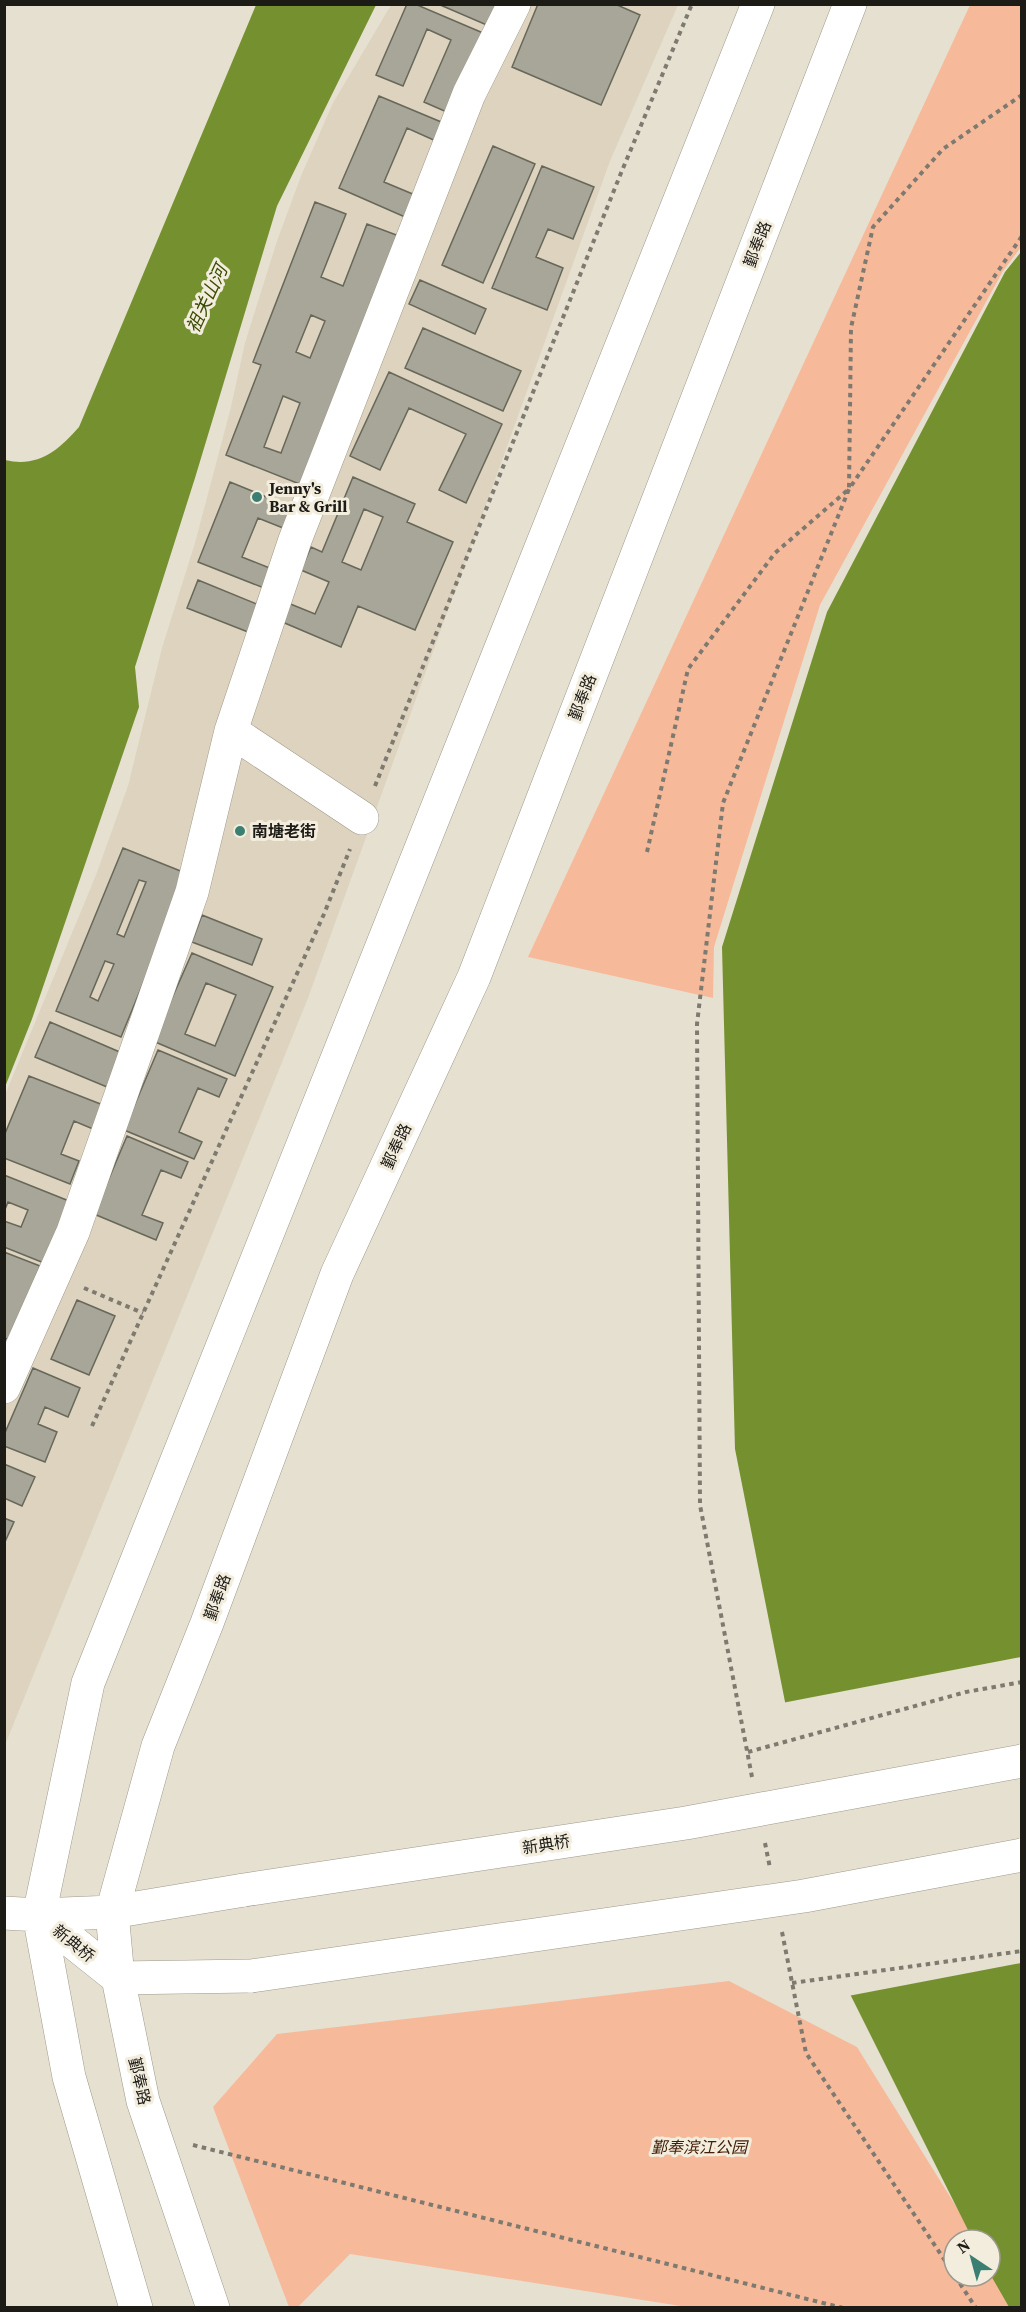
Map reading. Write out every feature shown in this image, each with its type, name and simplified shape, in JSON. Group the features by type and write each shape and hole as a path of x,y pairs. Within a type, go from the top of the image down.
{"main road":[{"path":"4,1387 73,1232 192,892 231,731 299,529 469,94 514,4"},
{"path":"136,2307 69,2077 39,1915 88,1683 758,4"},
{"name":"鄞奉路","path":"213,2307 143,2102 118,1978 112,1912 158,1746 207,1623 337,1274 474,977 850,4"},
{"path":"231,731 362,818"},
{"name":"新典桥","path":"39,1915 112,1912 686,1823 1022,1761"},
{"path":"118,1978 250,1976 804,1896 1022,1856"},
{"path":"4,1913 39,1915"},
{"name":"新典桥","path":"39,1915 118,1978"}],"path":[{"path":"92,1426 324,914 621,173 692,4"},
{"path":"647,852 687,669 775,553 849,489 851,328 873,227 943,149 1022,95"},
{"path":"754,1786 700,1505 697,1024 723,803 849,489 1022,236"},
{"path":"53,1275 144,1313"},
{"path":"748,1752 966,1692 1022,1682"},
{"path":"763,1833 772,1879"},
{"path":"781,1925 806,2053 942,2256"},
{"path":"792,1983 1022,1951"},
{"path":"155,2135 843,2307"},
{"path":"964,2288 976,2307"}],"shaded area":[{"name":"南塘老街","path":"391,5 678,5 610,161 308,998 5,1745 5,1095 96,875 128,786 162,648 195,543 231,407 245,343 277,241 301,176 333,103"}],"green space":[{"path":"970,5 1021,5 1021,247 1003,271 820,605 714,947 713,998 528,957"},
{"name":"鄞奉滨江公园","path":"729,1981 857,2047 970,2228 942,2228 942,2288 1002,2288 1002,2279 1019,2307 687,2307 350,2254 298,2307 289,2307 213,2107 277,2034"}],"water":[{"name":"祖关山河","path":"256,5 376,5 277,206 135,667 139,707 32,1019 5,1087 5,460 28,461 47,455 64,443 79,427"},
{"path":"1021,252 1021,2307 1009,2307 998,2288 1002,2288 1002,2228 967,2228 838,1970 735,1449 722,947 827,612 1005,272"}],"pier":[{"path":"1021,1657 1021,1963 848,1996 835,1971 782,1703"}],"building":[{"path":"407,4 415,4 483,33 449,113 424,102 451,40 427,29 403,86 376,75"},
{"path":"438,4 496,4 489,26"},
{"path":"538,4 615,4 640,15 601,105 512,67"},
{"path":"379,96 446,124 438,142 407,128 384,182 415,195 405,217 339,188"},
{"path":"493,146 535,164 483,283 442,265"},
{"path":"542,166 594,187 573,239 548,229 536,257 563,268 547,310 492,288"},
{"path":"315,202 346,214 321,277 343,286 367,224 399,236 302,485 226,455 261,365 253,362","holes":["311,315 325,321 310,358 296,352","283,396 300,403 281,453 264,447"]},
{"path":"420,280 486,309 475,334 409,304"},
{"path":"423,328 521,371 503,411 405,368"},
{"path":"389,372 502,424 466,503 439,490 466,434 409,408 380,470 350,456"},
{"path":"353,477 415,504 407,522 453,542 415,630 358,606 341,647 280,621 288,603 315,614 329,582 301,570 311,547 322,552","holes":["364,509 383,517 361,570 342,562"]},
{"path":"230,482 296,509 288,530 258,518 242,557 272,569 264,588 198,562"},
{"path":"198,580 259,605 248,632 187,608"},
{"path":"123,848 188,874 121,1037 56,1011","holes":["139,880 146,882 124,937 117,934","105,961 114,964 98,1001 90,997"]},
{"path":"202,915 262,939 252,965 192,942"},
{"path":"192,953 273,987 235,1076 153,1041","holes":["206,983 236,995 215,1046 185,1034"]},
{"path":"50,1022 122,1053 107,1087 35,1057"},
{"path":"158,1050 227,1079 219,1097 198,1088 179,1132 202,1142 194,1159 124,1130"},
{"path":"29,1076 103,1105 93,1129 74,1121 61,1154 79,1161 70,1184 4,1158 4,1136"},
{"path":"127,1136 188,1162 181,1178 161,1170 142,1215 163,1223 156,1240 94,1214"},
{"path":"4,1175 69,1201 44,1263 4,1247 4,1221 21,1227 28,1210 8,1202 4,1212"},
{"path":"4,1252 40,1266 10,1340 4,1338"},
{"path":"77,1300 115,1316 89,1375 51,1359"},
{"path":"33,1368 80,1388 68,1417 45,1407 38,1424 57,1432 45,1462 4,1446 4,1435"},
{"path":"4,1464 35,1477 22,1506 4,1498"},
{"path":"4,1518 14,1522 4,1544"}],"place":[{"name":"Jenny's Bar & Grill","path":"257,497"},
{"name":"南塘老街","path":"240,831"}]}
